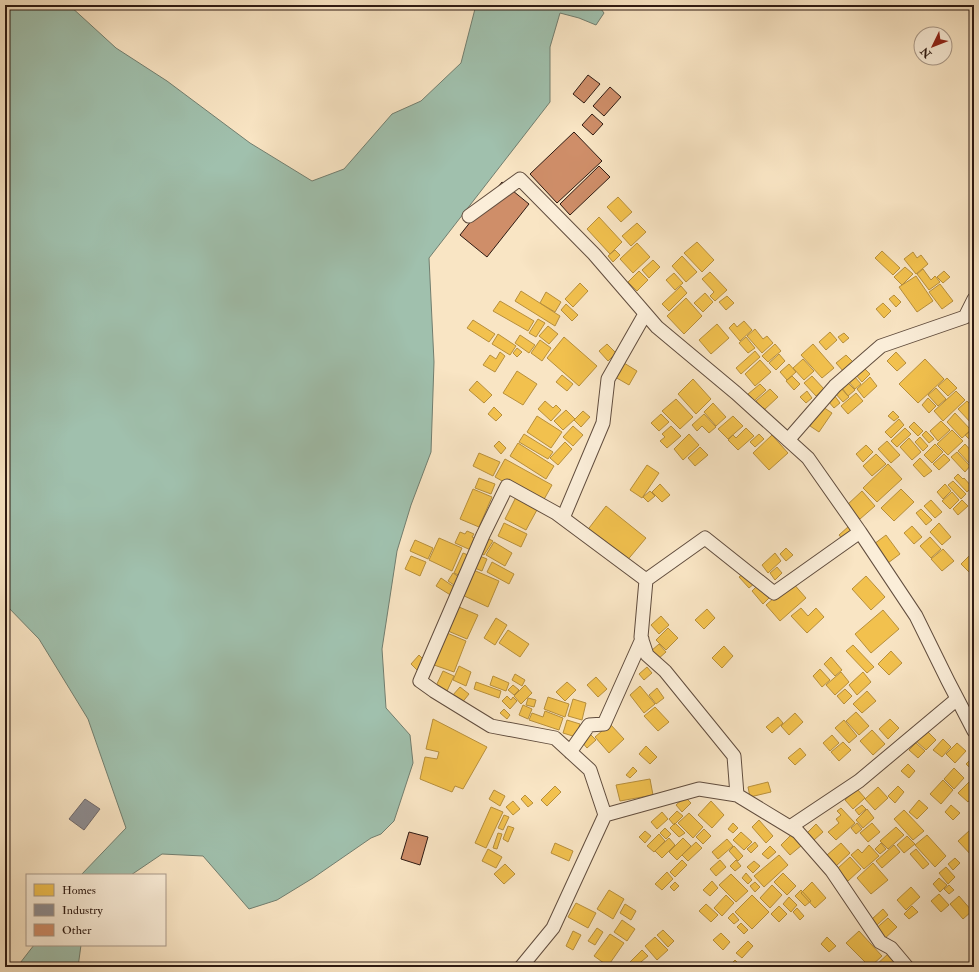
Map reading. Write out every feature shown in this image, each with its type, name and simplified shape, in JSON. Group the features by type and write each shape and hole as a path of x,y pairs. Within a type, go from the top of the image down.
{"street":[{"path":"469,216 520,179 594,254 656,327 736,394 808,458 916,616 974,731"},
{"path":"788,440 835,386 881,346 966,317 974,299"},
{"path":"563,518 603,423 608,379 645,314"},
{"path":"521,967 552,928 605,815 590,770 555,738 491,726 420,681 477,548 507,486 556,513 646,580"},
{"path":"737,795 734,756 665,671 647,655 641,637 646,580 705,538 774,593 860,532"},
{"path":"570,752 589,725 604,724 642,639"},
{"path":"790,827 859,780 957,699"},
{"path":"605,815 699,789 737,795 798,832 832,871 880,942 891,948 907,967"}],"shaded area":[{"path":"5,5 69,5 116,48 167,81 250,143 312,181 344,169 392,114 421,101 461,63 476,5 598,5 604,13 596,25 579,18 560,13 550,47 550,102 429,258 434,362 431,452 411,505 397,551 382,649 386,708 410,735 413,763 394,821 381,834 371,838 313,878 277,900 249,909 203,856 162,854 132,874 82,874 126,828 88,719 39,639 5,604"},
{"path":"33,946 81,946 78,967 17,967"}],"building: Homes":[{"path":"618,197 632,212 621,222 607,207"},
{"path":"599,217 622,242 610,254 587,229"},
{"path":"637,223 646,232 631,246 622,236"},
{"path":"697,242 714,260 702,272 684,253"},
{"path":"637,243 650,257 633,273 620,259"},
{"path":"615,250 620,255 613,262 608,256"},
{"path":"882,251 900,268 893,275 875,258"},
{"path":"913,252 917,258 921,255 928,264 916,274 904,259"},
{"path":"682,256 697,272 686,282 672,266"},
{"path":"653,260 660,267 649,278 642,270"},
{"path":"905,267 913,274 902,285 894,277"},
{"path":"923,269 931,280 935,276 940,282 929,290 917,274"},
{"path":"639,271 648,280 637,291 628,282"},
{"path":"944,271 950,277 943,283 937,277"},
{"path":"710,272 727,290 715,301 710,296 714,292 702,279"},
{"path":"674,273 683,283 675,290 666,280"},
{"path":"916,276 933,301 917,312 899,287"},
{"path":"580,283 588,291 573,307 565,299"},
{"path":"940,284 953,301 942,309 929,292"},
{"path":"681,286 687,293 669,311 662,304"},
{"path":"521,291 560,316 555,326 515,301"},
{"path":"546,292 561,302 555,312 540,303"},
{"path":"705,293 713,302 703,312 694,303"},
{"path":"894,295 901,302 896,307 889,299"},
{"path":"727,296 734,303 726,310 719,302"},
{"path":"686,298 702,316 684,334 667,316"},
{"path":"500,301 534,321 528,331 493,311"},
{"path":"883,303 891,311 884,318 876,309"},
{"path":"566,304 578,315 572,321 561,310"},
{"path":"538,319 545,323 536,337 529,333"},
{"path":"473,320 495,334 489,342 467,328"},
{"path":"744,321 752,330 740,341 729,328 734,323 737,327"},
{"path":"717,324 729,338 711,354 699,340"},
{"path":"548,326 558,334 549,344 539,336"},
{"path":"755,329 763,339 767,336 773,343 762,353 747,336"},
{"path":"830,332 837,340 826,350 819,342"},
{"path":"844,333 849,338 843,343 838,337"},
{"path":"498,334 516,346 510,355 492,344"},
{"path":"520,335 535,345 529,353 515,343"},
{"path":"564,337 597,366 579,386 547,358"},
{"path":"746,337 755,348 748,353 739,343"},
{"path":"540,340 551,348 542,361 531,353"},
{"path":"607,344 616,353 608,361 599,351"},
{"path":"775,344 781,351 768,362 762,356"},
{"path":"813,344 834,368 822,378 801,355"},
{"path":"517,348 522,352 517,357 513,353"},
{"path":"755,351 760,357 741,374 736,368"},
{"path":"500,352 505,356 495,372 483,365 490,355 496,359"},
{"path":"896,352 906,363 897,371 887,361"},
{"path":"779,354 785,361 776,370 769,363"},
{"path":"846,355 854,363 844,372 836,363"},
{"path":"803,359 814,371 804,380 793,368"},
{"path":"925,359 944,379 918,403 899,384"},
{"path":"760,360 771,372 755,386 745,374"},
{"path":"624,363 637,371 629,385 615,377"},
{"path":"789,364 796,372 787,380 780,372"},
{"path":"863,367 870,374 862,382 855,374"},
{"path":"517,371 537,384 523,405 503,393"},
{"path":"562,375 573,384 567,391 556,382"},
{"path":"792,376 800,384 794,390 786,381"},
{"path":"812,376 824,389 816,396 804,383"},
{"path":"854,376 861,384 855,389 848,381"},
{"path":"870,377 877,386 864,398 857,389"},
{"path":"947,378 957,388 948,396 938,386"},
{"path":"693,379 711,399 696,414 678,394"},
{"path":"477,381 492,395 484,403 469,390"},
{"path":"848,383 855,390 848,396 842,388"},
{"path":"760,384 766,390 754,401 748,394"},
{"path":"840,387 849,397 843,402 834,392"},
{"path":"936,388 946,399 938,406 928,395"},
{"path":"770,389 778,397 764,410 756,401"},
{"path":"807,391 812,398 806,403 800,397"},
{"path":"956,391 965,400 943,421 934,411"},
{"path":"856,393 863,401 848,414 841,406"},
{"path":"834,395 840,403 834,408 828,401"},
{"path":"928,398 936,406 929,413 922,405"},
{"path":"676,399 693,417 680,429 662,411"},
{"path":"545,401 553,408 556,405 561,410 551,421 538,409"},
{"path":"967,401 974,408 973,425 958,409"},
{"path":"713,403 726,417 716,426 704,412"},
{"path":"494,407 502,415 496,421 488,414"},
{"path":"823,407 832,413 819,432 810,426"},
{"path":"566,410 575,419 563,430 554,421"},
{"path":"583,411 590,417 581,427 574,420"},
{"path":"893,411 899,417 894,421 888,416"},
{"path":"955,413 971,430 962,438 947,422"},
{"path":"661,414 669,422 659,431 651,423"},
{"path":"704,414 716,427 709,433 702,426 697,431 692,425"},
{"path":"537,416 562,432 551,448 527,432"},
{"path":"733,416 743,426 728,439 718,429"},
{"path":"899,419 904,425 891,438 885,432"},
{"path":"941,421 950,430 938,441 930,431"},
{"path":"914,422 923,431 918,436 909,427"},
{"path":"573,426 583,435 573,446 563,437"},
{"path":"671,426 681,436 667,448 660,441 665,437 662,434"},
{"path":"746,428 754,436 738,450 728,440 733,435 736,438"},
{"path":"905,428 911,434 897,447 891,441"},
{"path":"952,430 963,441 948,455 937,444"},
{"path":"926,431 934,439 929,443 922,435"},
{"path":"970,431 974,436 974,441 972,442 965,435"},
{"path":"524,434 553,452 548,459 519,442"},
{"path":"689,434 699,445 683,460 674,449"},
{"path":"759,434 764,439 755,447 750,442"},
{"path":"772,435 788,453 769,470 753,453"},
{"path":"920,437 928,446 923,451 915,442"},
{"path":"909,438 921,452 912,460 900,447"},
{"path":"499,441 506,448 501,454 494,446"},
{"path":"887,441 900,455 891,463 878,449"},
{"path":"565,442 572,449 558,465 550,458"},
{"path":"518,443 554,466 546,479 510,456"},
{"path":"935,444 943,452 932,463 924,455"},
{"path":"965,444 974,454 974,461 970,464 958,451"},
{"path":"866,445 873,452 863,462 856,454"},
{"path":"700,447 708,455 695,466 688,458"},
{"path":"957,452 970,466 965,472 951,457"},
{"path":"479,453 500,462 493,476 473,466"},
{"path":"876,454 886,464 872,476 863,466"},
{"path":"944,454 950,460 939,470 933,464"},
{"path":"920,458 932,471 924,477 913,465"},
{"path":"505,459 552,485 542,503 495,477"},
{"path":"888,464 902,479 877,502 863,488"},
{"path":"647,465 659,473 642,498 630,490"},
{"path":"958,474 972,487 967,492 954,478"},
{"path":"479,478 495,484 491,494 475,488"},
{"path":"953,481 966,494 961,499 948,485"},
{"path":"660,484 670,495 662,502 652,492"},
{"path":"945,484 951,491 943,499 937,492"},
{"path":"473,489 492,497 479,527 460,519"},
{"path":"901,489 914,502 894,521 881,508"},
{"path":"650,491 655,496 648,502 643,497"},
{"path":"862,491 875,506 860,519 847,505"},
{"path":"952,492 959,500 950,509 942,501"},
{"path":"516,497 538,508 526,530 505,519"},
{"path":"931,500 942,512 935,518 924,506"},
{"path":"962,500 968,506 958,515 953,509"},
{"path":"606,506 646,538 625,563 586,532"},
{"path":"921,509 932,520 926,525 916,513"},
{"path":"504,523 527,534 521,547 498,536"},
{"path":"939,523 951,537 942,545 930,532"},
{"path":"849,526 854,531 844,541 839,535"},
{"path":"912,526 922,537 914,544 904,533"},
{"path":"467,531 474,534 472,537 478,540 473,551 455,543 460,532 465,534"},
{"path":"886,535 900,554 888,563 874,544"},
{"path":"485,537 493,541 484,555 477,551"},
{"path":"930,537 941,549 931,558 920,546"},
{"path":"439,538 462,548 452,571 429,560"},
{"path":"415,540 433,548 428,559 410,551"},
{"path":"494,542 512,553 505,566 486,555"},
{"path":"786,548 793,555 786,561 780,554"},
{"path":"943,549 954,561 942,571 931,559"},
{"path":"463,553 473,557 463,577 454,573"},
{"path":"775,553 781,561 768,573 762,565"},
{"path":"477,555 487,559 482,571 472,567"},
{"path":"970,555 974,560 974,577 961,564"},
{"path":"411,556 426,562 420,576 405,569"},
{"path":"492,562 514,574 509,584 487,572"},
{"path":"777,567 782,573 775,580 770,573"},
{"path":"471,569 499,581 488,607 460,594"},
{"path":"746,572 755,583 749,588 739,577"},
{"path":"453,573 462,579 457,587 448,581"},
{"path":"866,576 885,597 871,610 852,589"},
{"path":"441,578 457,589 452,596 436,586"},
{"path":"792,582 806,598 780,621 766,605"},
{"path":"759,584 770,597 763,604 752,591"},
{"path":"459,607 478,615 467,639 448,631"},
{"path":"801,608 808,616 816,608 824,617 807,633 791,616"},
{"path":"707,609 715,618 704,629 695,620"},
{"path":"883,610 899,629 871,653 855,634"},
{"path":"661,616 669,625 659,634 651,625"},
{"path":"496,618 507,625 495,645 484,638"},
{"path":"668,628 678,638 666,650 656,640"},
{"path":"508,630 529,644 520,657 499,643"},
{"path":"447,633 466,641 454,672 434,665"},
{"path":"659,644 666,652 658,659 651,651"},
{"path":"853,645 874,667 867,673 846,651"},
{"path":"724,646 733,656 722,668 712,658"},
{"path":"891,651 902,663 889,675 878,664"},
{"path":"419,655 427,663 418,671 411,664"},
{"path":"831,657 842,670 835,676 824,664"},
{"path":"459,666 471,672 466,686 453,680"},
{"path":"647,667 652,673 644,680 639,674"},
{"path":"820,669 830,680 822,687 813,676"},
{"path":"443,671 454,676 447,691 436,686"},
{"path":"841,672 849,682 835,695 826,685"},
{"path":"863,672 871,682 857,695 849,685"},
{"path":"515,674 525,680 522,686 512,680"},
{"path":"493,676 509,683 506,691 490,685"},
{"path":"596,677 607,689 598,697 587,685"},
{"path":"476,682 501,691 499,698 474,689"},
{"path":"567,682 576,690 565,701 556,692"},
{"path":"513,685 519,690 514,695 508,690"},
{"path":"525,685 532,693 521,704 514,696"},
{"path":"640,686 655,704 644,713 630,695"},
{"path":"460,687 469,694 461,704 452,696"},
{"path":"657,688 664,698 656,704 649,695"},
{"path":"845,689 852,696 844,704 837,696"},
{"path":"867,691 876,701 862,713 853,704"},
{"path":"507,696 511,700 513,697 517,701 510,709 502,701"},
{"path":"548,697 569,704 565,717 544,709"},
{"path":"528,698 536,700 534,707 526,705"},
{"path":"573,699 586,703 582,720 568,716"},
{"path":"523,705 532,709 528,719 519,715"},
{"path":"655,707 669,722 658,731 644,716"},
{"path":"504,709 510,715 507,719 500,713"},
{"path":"545,711 563,718 559,730 529,720 532,713 543,717"},
{"path":"856,712 869,726 859,735 846,721"},
{"path":"795,713 803,722 789,735 781,726"},
{"path":"778,717 783,723 772,733 766,727"},
{"path":"433,719 487,747 463,789 455,786 452,792 420,779 425,757 437,759 439,752 426,749"},
{"path":"890,719 899,728 888,739 879,729"},
{"path":"567,720 580,724 576,737 563,733"},
{"path":"844,720 857,736 849,743 835,728"},
{"path":"610,724 624,739 609,753 595,737"},
{"path":"872,730 885,744 873,755 860,741"},
{"path":"926,730 936,740 926,750 916,741"},
{"path":"589,733 596,740 587,748 581,741"},
{"path":"832,735 839,743 830,751 823,743"},
{"path":"943,739 951,747 942,757 933,750"},
{"path":"843,742 851,750 839,761 831,752"},
{"path":"916,743 925,751 918,758 909,750"},
{"path":"957,743 966,751 955,763 946,754"},
{"path":"646,746 657,757 650,764 639,754"},
{"path":"800,748 806,755 795,765 788,758"},
{"path":"974,756 974,772 966,764"},
{"path":"908,764 915,771 909,778 901,771"},
{"path":"633,767 637,771 630,778 626,775"},
{"path":"954,768 964,778 954,789 944,779"},
{"path":"974,777 974,795 968,802 958,793"},
{"path":"650,779 653,795 620,801 616,785"},
{"path":"943,780 953,790 941,804 930,794"},
{"path":"768,782 771,792 750,797 748,787"},
{"path":"555,786 561,792 547,806 541,800"},
{"path":"898,786 904,792 895,803 888,796"},
{"path":"878,787 888,798 875,810 865,799"},
{"path":"857,789 865,798 853,809 845,800"},
{"path":"494,790 505,796 500,806 489,799"},
{"path":"525,795 533,803 528,807 521,799"},
{"path":"685,797 691,803 682,812 676,805"},
{"path":"919,800 928,808 917,819 909,812"},
{"path":"513,801 520,809 513,815 506,807"},
{"path":"711,801 724,815 712,828 698,815"},
{"path":"862,805 866,809 859,815 855,810"},
{"path":"951,805 960,813 953,820 945,812"},
{"path":"491,807 503,812 486,848 475,843"},
{"path":"841,808 855,823 836,840 828,832 839,823 836,819 841,815 837,811"},
{"path":"867,809 874,818 863,828 856,820"},
{"path":"904,810 924,831 913,840 894,819"},
{"path":"677,811 683,816 674,825 669,819"},
{"path":"662,812 668,819 657,829 651,822"},
{"path":"689,813 703,827 693,838 678,823"},
{"path":"504,815 509,817 503,830 498,828"},
{"path":"759,820 773,836 766,843 752,827"},
{"path":"675,823 685,833 679,837 670,828"},
{"path":"733,823 738,828 733,833 728,829"},
{"path":"857,823 862,829 856,834 851,828"},
{"path":"872,823 880,832 868,842 860,833"},
{"path":"816,824 823,832 814,840 807,833"},
{"path":"508,826 514,828 508,842 503,839"},
{"path":"896,827 904,835 888,849 880,841"},
{"path":"665,828 671,834 666,839 660,833"},
{"path":"704,829 711,836 703,844 696,837"},
{"path":"970,830 974,834 973,857 958,841"},
{"path":"645,831 651,836 645,843 639,837"},
{"path":"741,832 752,842 744,850 733,840"},
{"path":"498,833 502,834 497,849 493,848"},
{"path":"659,834 665,841 654,852 647,846"},
{"path":"792,834 802,845 790,855 781,845"},
{"path":"927,835 946,856 935,867 915,845"},
{"path":"907,836 915,844 904,853 897,845"},
{"path":"669,838 675,845 662,858 655,851"},
{"path":"683,838 691,846 677,860 669,852"},
{"path":"727,839 733,846 718,859 712,852"},
{"path":"696,842 702,848 688,861 682,855"},
{"path":"755,842 758,846 751,853 747,849"},
{"path":"555,843 573,851 569,861 551,853"},
{"path":"841,843 850,853 836,866 827,855"},
{"path":"881,843 886,849 880,854 875,849"},
{"path":"869,845 879,856 864,869 851,855 858,849 862,853"},
{"path":"894,845 900,852 882,868 876,861"},
{"path":"734,846 743,856 738,861 729,851"},
{"path":"770,846 776,852 768,859 762,854"},
{"path":"488,849 502,857 496,868 482,861"},
{"path":"916,849 929,864 923,869 910,854"},
{"path":"779,855 788,865 764,887 754,876"},
{"path":"850,857 861,869 848,881 837,869"},
{"path":"955,858 960,863 953,870 948,864"},
{"path":"682,860 687,865 675,877 670,872"},
{"path":"720,860 726,867 716,876 710,869"},
{"path":"736,860 741,866 735,871 730,866"},
{"path":"754,861 760,866 753,873 747,867"},
{"path":"873,863 888,880 871,894 857,878"},
{"path":"505,864 515,874 504,884 494,874"},
{"path":"946,867 955,877 948,884 939,873"},
{"path":"667,872 673,879 662,890 655,884"},
{"path":"746,873 752,880 748,884 742,878"},
{"path":"783,873 796,886 787,895 774,882"},
{"path":"731,874 748,891 736,902 719,885"},
{"path":"939,878 947,885 940,892 933,884"},
{"path":"712,881 718,888 710,896 703,890"},
{"path":"675,882 679,886 674,891 670,887"},
{"path":"755,882 760,887 755,892 750,886"},
{"path":"812,882 826,898 815,908 801,893"},
{"path":"772,885 782,895 770,908 760,898"},
{"path":"949,885 954,890 949,894 944,889"},
{"path":"911,887 920,897 906,910 897,900"},
{"path":"609,890 624,899 613,919 597,909"},
{"path":"801,890 811,901 805,906 795,896"},
{"path":"939,894 949,905 941,912 931,901"},
{"path":"726,895 734,903 722,916 714,908"},
{"path":"752,895 769,912 752,929 735,912"},
{"path":"959,896 972,911 963,919 950,904"},
{"path":"789,897 797,905 791,912 783,904"},
{"path":"576,903 596,913 588,928 568,917"},
{"path":"625,904 636,911 631,920 620,913"},
{"path":"706,904 718,915 711,922 699,911"},
{"path":"779,906 787,914 779,922 771,914"},
{"path":"912,906 918,912 909,919 904,914"},
{"path":"797,908 804,916 800,920 793,912"},
{"path":"883,909 888,915 877,925 872,919"},
{"path":"733,913 739,920 734,924 728,918"},
{"path":"888,918 897,927 882,941 873,931"},
{"path":"622,920 635,929 627,941 614,932"},
{"path":"741,923 748,930 744,934 737,927"},
{"path":"597,928 603,932 595,945 588,941"},
{"path":"663,930 674,941 668,947 657,935"},
{"path":"573,931 581,935 573,950 566,946"},
{"path":"859,931 882,956 870,967 846,943"},
{"path":"721,933 730,942 723,950 713,940"},
{"path":"610,934 624,943 608,966 594,956"},
{"path":"655,937 668,950 657,960 645,946"},
{"path":"827,937 836,946 829,952 821,944"},
{"path":"748,941 753,946 742,958 736,953"},
{"path":"642,950 648,956 635,967 630,962"},
{"path":"889,953 900,965 898,967 874,967"},
{"path":"735,960 740,965 737,967 728,967"}],"building: Industry":[{"path":"85,799 100,809 84,830 69,819"}],"building: Other":[{"path":"588,75 600,84 584,103 573,94"},
{"path":"610,87 621,97 604,116 593,106"},
{"path":"592,114 603,124 593,135 582,125"},
{"path":"574,132 602,161 557,203 530,174"},
{"path":"599,166 610,177 570,215 560,204"},
{"path":"502,182 529,204 487,257 460,235"},
{"path":"409,832 428,837 420,865 401,859"}]}
